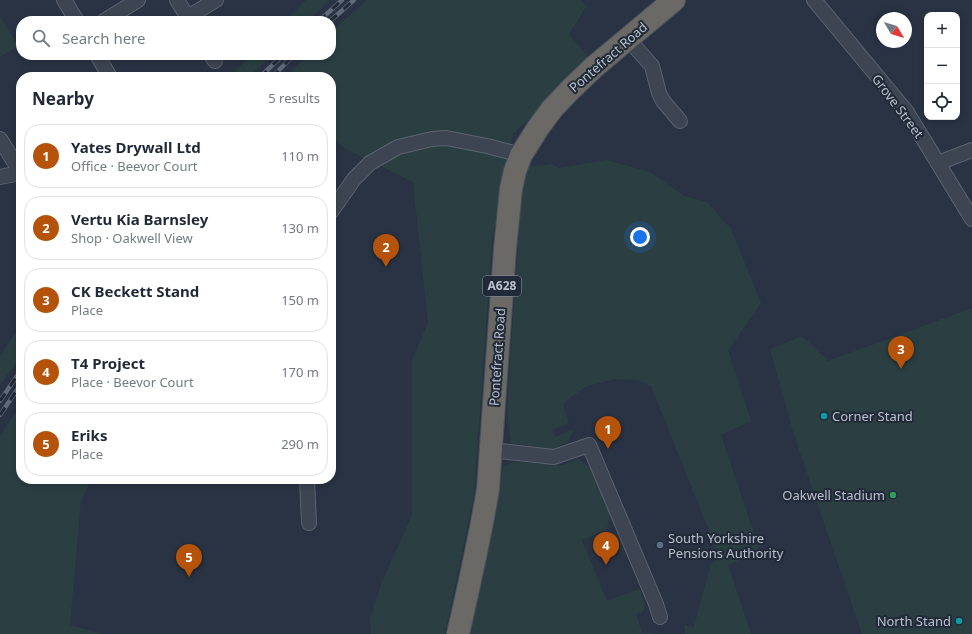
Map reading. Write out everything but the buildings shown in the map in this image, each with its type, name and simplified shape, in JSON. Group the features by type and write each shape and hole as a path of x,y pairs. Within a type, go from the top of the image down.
{"highway":[{"name":"Pontefract Road","path":"458,634 469,588 488,489 505,249 515,171 521,155 552,109 594,67 628,39 664,3"}],"street":[{"path":"64,0 74,16"},
{"path":"112,16 138,0"},
{"path":"177,0 187,16"},
{"path":"193,16 216,0"},
{"name":"Grove Street","path":"814,0 906,111 972,219"},
{"path":"628,39 652,66 663,101 680,121"},
{"path":"100,60 107,72"},
{"path":"336,205 354,179 370,163 398,148 432,139 446,138 487,146 521,155"},
{"path":"0,139 16,165"},
{"path":"938,163 972,150"},
{"path":"0,177 16,174"},
{"path":"491,450 554,457 589,445 656,604 660,617"},
{"path":"307,484 308,523"}],"green space":[{"path":"306,0 330,0 312,16 290,16"},
{"path":"367,0 580,0 586,7 569,34 588,57 578,74 513,134 492,240 474,495 445,634 371,634 370,619 381,584 412,515 412,360 428,323 413,182 346,149 336,140 336,72 291,72 302,60 336,60 336,28"},
{"path":"0,16 16,43 16,47 0,57"},
{"path":"246,60 267,60 254,72 235,72"},
{"path":"606,160 650,172 684,196 707,202 731,229 761,303 728,350 751,421 721,435 760,551 728,565 751,634 684,634 685,625 694,627 711,563 720,558 651,386 636,380 615,379 587,386 563,403 569,423 552,430 555,437 573,430 568,442 552,449 511,443 508,423 508,393 522,182 525,167 552,164 559,168"},
{"name":"Oakwell Stadium","path":"972,308 972,634 862,634 793,432 770,349 802,336 828,361"},
{"path":"16,332 16,363 0,385 0,356"},
{"path":"16,412 16,484 89,484 81,500 70,625 103,634 0,634 0,436"},
{"path":"579,459 591,468 610,515 607,529 582,540 607,601 639,589 645,604 643,612 636,614 642,633 656,634 470,634 503,467 514,462 562,465"}],"railway":[{"path":"324,16 342,0"},
{"path":"336,16 354,0"},
{"path":"265,72 278,60"},
{"path":"277,72 289,60"},
{"path":"0,401 16,377"},
{"path":"0,415 16,391"}],"place":[{"name":"Vertu Kia Barnsley","path":"386,267"},
{"name":"CK Beckett Stand","path":"901,369"},
{"name":"Corner Stand","path":"824,416"},
{"name":"Yates Drywall Ltd","path":"608,449"},
{"name":"Oakwell Stadium","path":"893,495"},
{"name":"South Yorkshire Pensions Authority","path":"660,545"},
{"name":"T4 Project","path":"606,565"},
{"name":"Eriks","path":"189,577"},
{"name":"North Stand","path":"959,621"}]}
